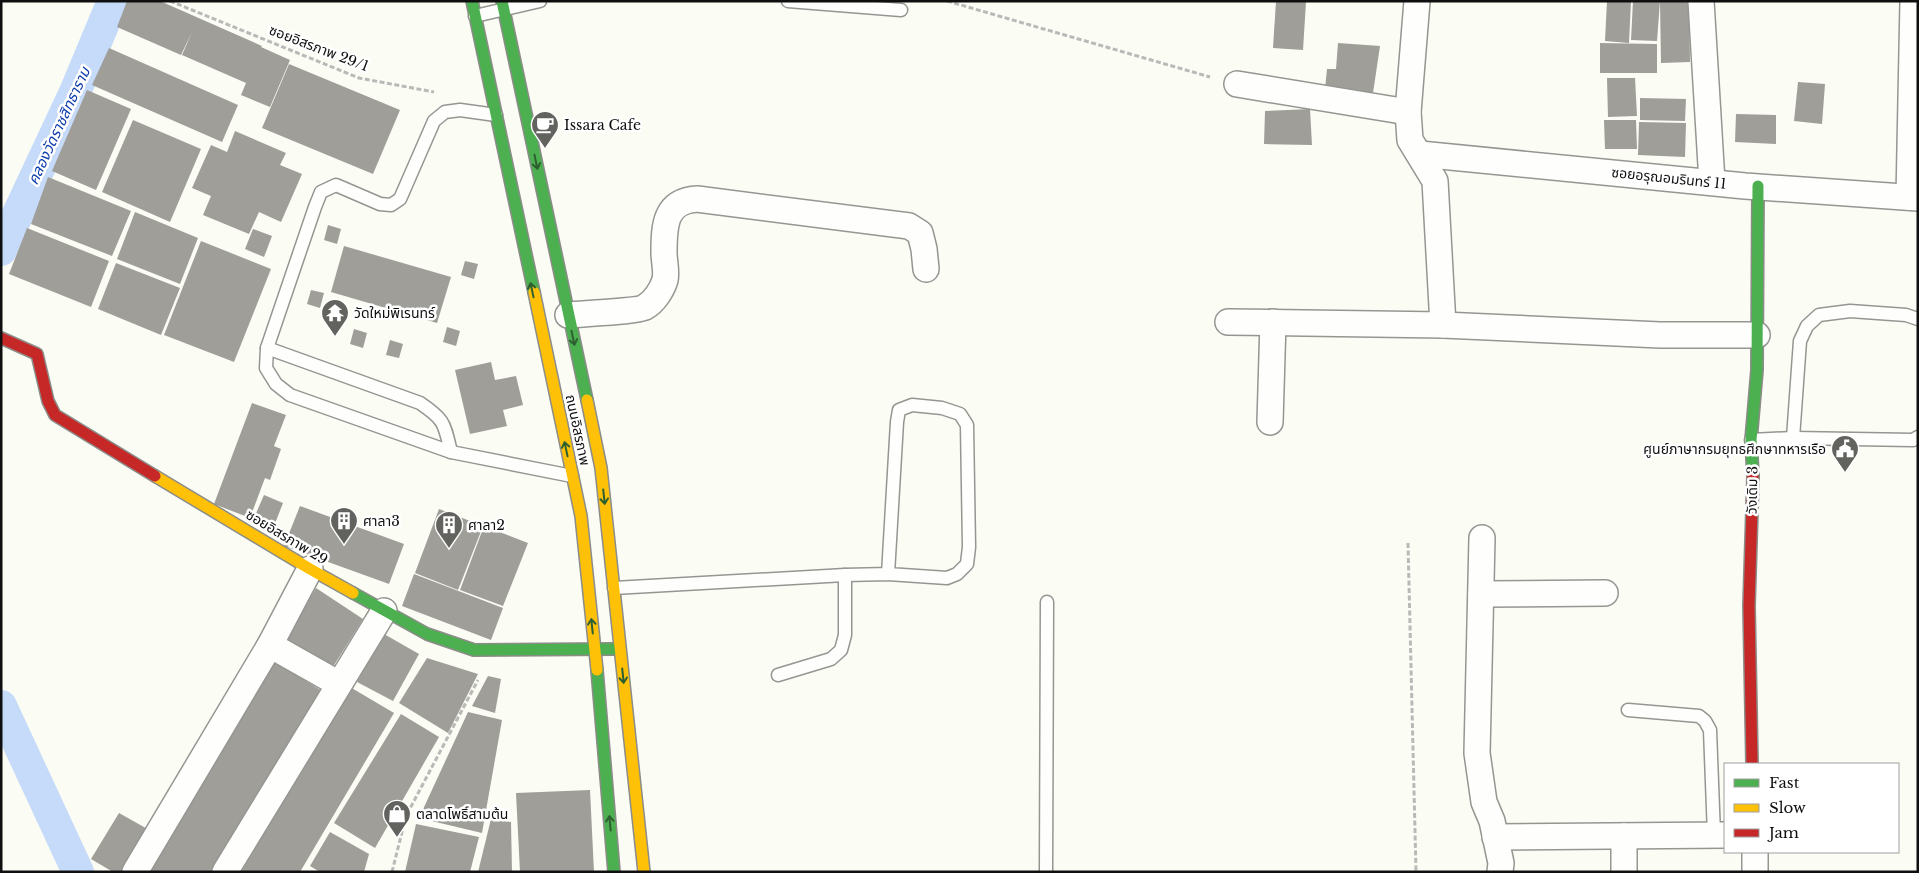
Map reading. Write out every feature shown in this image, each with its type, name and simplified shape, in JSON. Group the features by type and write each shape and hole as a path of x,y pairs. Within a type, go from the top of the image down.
{"main road":[{"name":"ถนนอิสรภาพ","path":"472,1 581,516 595,650 614,872"},
{"path":"503,5 601,468 644,872"},
{"name":"วังเดิม 3","path":"1752,763 1749,606 1753,463 1751,440 1757,370 1758,186"},
{"name":"ซอยอิสรภาพ 29","path":"1,338 37,354 48,401 55,415 310,569 428,634 474,650 620,650"}],"street":[{"path":"1417,1 1408,112 1410,140 1435,181 1443,325"},
{"path":"1701,1 1712,182"},
{"path":"1913,1 1913,198"},
{"path":"1237,84 1408,112"},
{"name":"ซอยอรุณอมรินทร์ 11","path":"1420,154 1712,182 1913,198"},
{"path":"568,315 644,308 658,295 665,278 664,252 668,215 674,206 684,200 697,199 909,226 920,234 924,248 926,269"},
{"path":"1228,322 1443,325 1660,335 1757,336"},
{"path":"1270,422 1273,322"},
{"path":"1482,538 1477,753 1484,802 1492,821 1501,863 1500,872"},
{"path":"135,872 270,645 310,569"},
{"path":"1481,594 1605,593"},
{"path":"225,872 384,610"},
{"path":"270,645 339,684"},
{"path":"1495,837 1720,835"},
{"path":"1624,836 1624,872"},
{"path":"1755,853 1755,872"}],"lane":[{"path":"475,16 503,5 540,1"},
{"path":"788,1 901,10"},
{"path":"496,115 460,110 445,112 434,121 400,199 391,205 380,204 336,185 322,192 311,216 268,348 266,368 276,384 290,395 451,452 572,476"},
{"path":"1793,438 1800,341 1807,326 1819,315 1850,311 1906,316 1918,319"},
{"path":"268,348 420,403 439,415 446,428 451,452"},
{"path":"614,588 845,575 888,574 947,578 957,574 967,564 969,547 967,425 960,414 942,408 912,405 900,410 897,422 888,574"},
{"path":"1751,440 1793,438 1913,440 1918,437"},
{"path":"778,675 831,659 841,650 845,635 845,575"},
{"path":"1046,872 1047,602"},
{"path":"1628,710 1700,716 1705,720 1710,730 1720,835"}],"path":[{"name":"ซอยอิสรภาพ 29/1","path":"170,1 359,78 436,93"},
{"path":"947,1 1237,84"},
{"path":"1408,543 1416,872"},
{"path":"392,872 406,816 494,651"}],"building":[{"path":"127,1 160,1 290,60 270,107 241,95 246,83 182,55 192,32 181,55 117,27"},
{"path":"1276,1 1306,2 1303,50 1273,48"},
{"path":"1607,1 1631,1 1629,43 1605,41"},
{"path":"1633,1 1660,1 1657,41 1631,40"},
{"path":"1660,1 1689,1 1690,62 1661,63"},
{"path":"1338,43 1380,46 1373,93 1325,89 1327,69 1336,69"},
{"path":"1600,43 1657,44 1657,73 1600,73"},
{"path":"109,48 238,105 222,142 92,85"},
{"path":"289,64 400,110 373,174 262,128"},
{"path":"1607,78 1635,78 1637,116 1608,117"},
{"path":"1798,82 1825,84 1822,124 1794,121"},
{"path":"87,90 131,109 96,190 52,171"},
{"path":"1640,98 1686,99 1685,121 1640,120"},
{"path":"1310,109 1312,145 1264,144 1265,111"},
{"path":"1736,114 1776,115 1776,144 1735,142"},
{"path":"133,120 201,149 170,222 102,192"},
{"path":"1604,120 1636,120 1637,149 1605,149"},
{"path":"1639,122 1686,123 1685,157 1638,155"},
{"path":"235,131 286,153 280,165 302,174 281,222 259,212 249,234 203,215 211,196 192,188 211,145 227,152"},
{"path":"48,177 131,211 112,256 31,224"},
{"path":"135,212 198,238 180,284 117,259"},
{"path":"328,225 341,229 337,244 324,240"},
{"path":"27,228 109,261 91,307 9,274"},
{"path":"253,229 272,236 264,257 245,249"},
{"path":"201,241 271,269 234,362 164,335"},
{"path":"344,246 451,277 437,323 331,292"},
{"path":"465,261 478,264 474,279 461,275"},
{"path":"116,263 180,288 161,335 98,309"},
{"path":"311,290 324,293 320,308 307,304"},
{"path":"447,327 460,331 456,346 443,342"},
{"path":"354,329 367,333 363,348 350,344"},
{"path":"390,340 403,344 399,358 386,355"},
{"path":"491,362 495,380 516,376 523,405 503,410 507,426 470,434 455,370"},
{"path":"252,403 286,415 274,446 281,449 270,480 265,478 250,518 214,504"},
{"path":"264,495 283,503 274,526 254,518"},
{"name":"ศาลา3","path":"300,506 404,544 389,584 284,546"},
{"name":"ศาลา2","path":"439,509 483,526 458,590 415,573"},
{"path":"484,526 528,543 503,606 460,590"},
{"path":"414,574 503,608 491,640 402,606"},
{"path":"316,588 363,619 331,670 283,640"},
{"path":"384,634 419,654 393,701 357,682"},
{"path":"427,658 478,674 448,733 399,703"},
{"path":"272,660 322,691 212,872 144,872"},
{"path":"488,676 501,679 495,713 472,706"},
{"path":"350,687 394,713 300,872 241,872"},
{"path":"468,712 502,720 482,833 419,818"},
{"path":"401,714 439,737 375,848 334,823"},
{"path":"590,790 594,872 520,872 516,793"},
{"path":"119,813 151,831 126,872 113,872 91,859"},
{"path":"491,819 511,822 512,872 478,872"},
{"path":"416,824 479,837 470,872 405,872"},
{"path":"330,832 369,854 364,872 320,872 310,866"}],"waterway":[{"name":"คลองวัดราชสิทธาราม","path":"1,250 76,90 113,1"},
{"name":"คลองวัดราชสิทธาราม","path":"1,706 78,872"}],"traffic: fast":[{"path":"472,1 534,292"},
{"path":"502,1 587,400"},
{"path":"1753,476 1751,440 1757,370 1758,186"},
{"path":"353,593 427,634 474,650 614,649"},
{"path":"597,670 614,872"}],"traffic: slow":[{"path":"534,292 581,516 597,670"},
{"path":"587,400 601,468 644,872"},
{"path":"155,476 353,593"}],"traffic: jam":[{"path":"1,338 37,354 48,401 55,415 155,476"},
{"path":"1752,763 1749,606 1753,476"}],"place":[{"name":"Issara Cafe","path":"545,149"},
{"name":"วัดใหม่พิเรนทร์","path":"335,337"},
{"name":"ศูนย์ภาษากรมยุทธศึกษาทหารเรือ","path":"1845,473"},
{"name":"ศาลา3","path":"344,545"},
{"name":"ศาลา2","path":"449,549"},
{"name":"ตลาดโพธิ์สามต้น","path":"397,838"}]}
